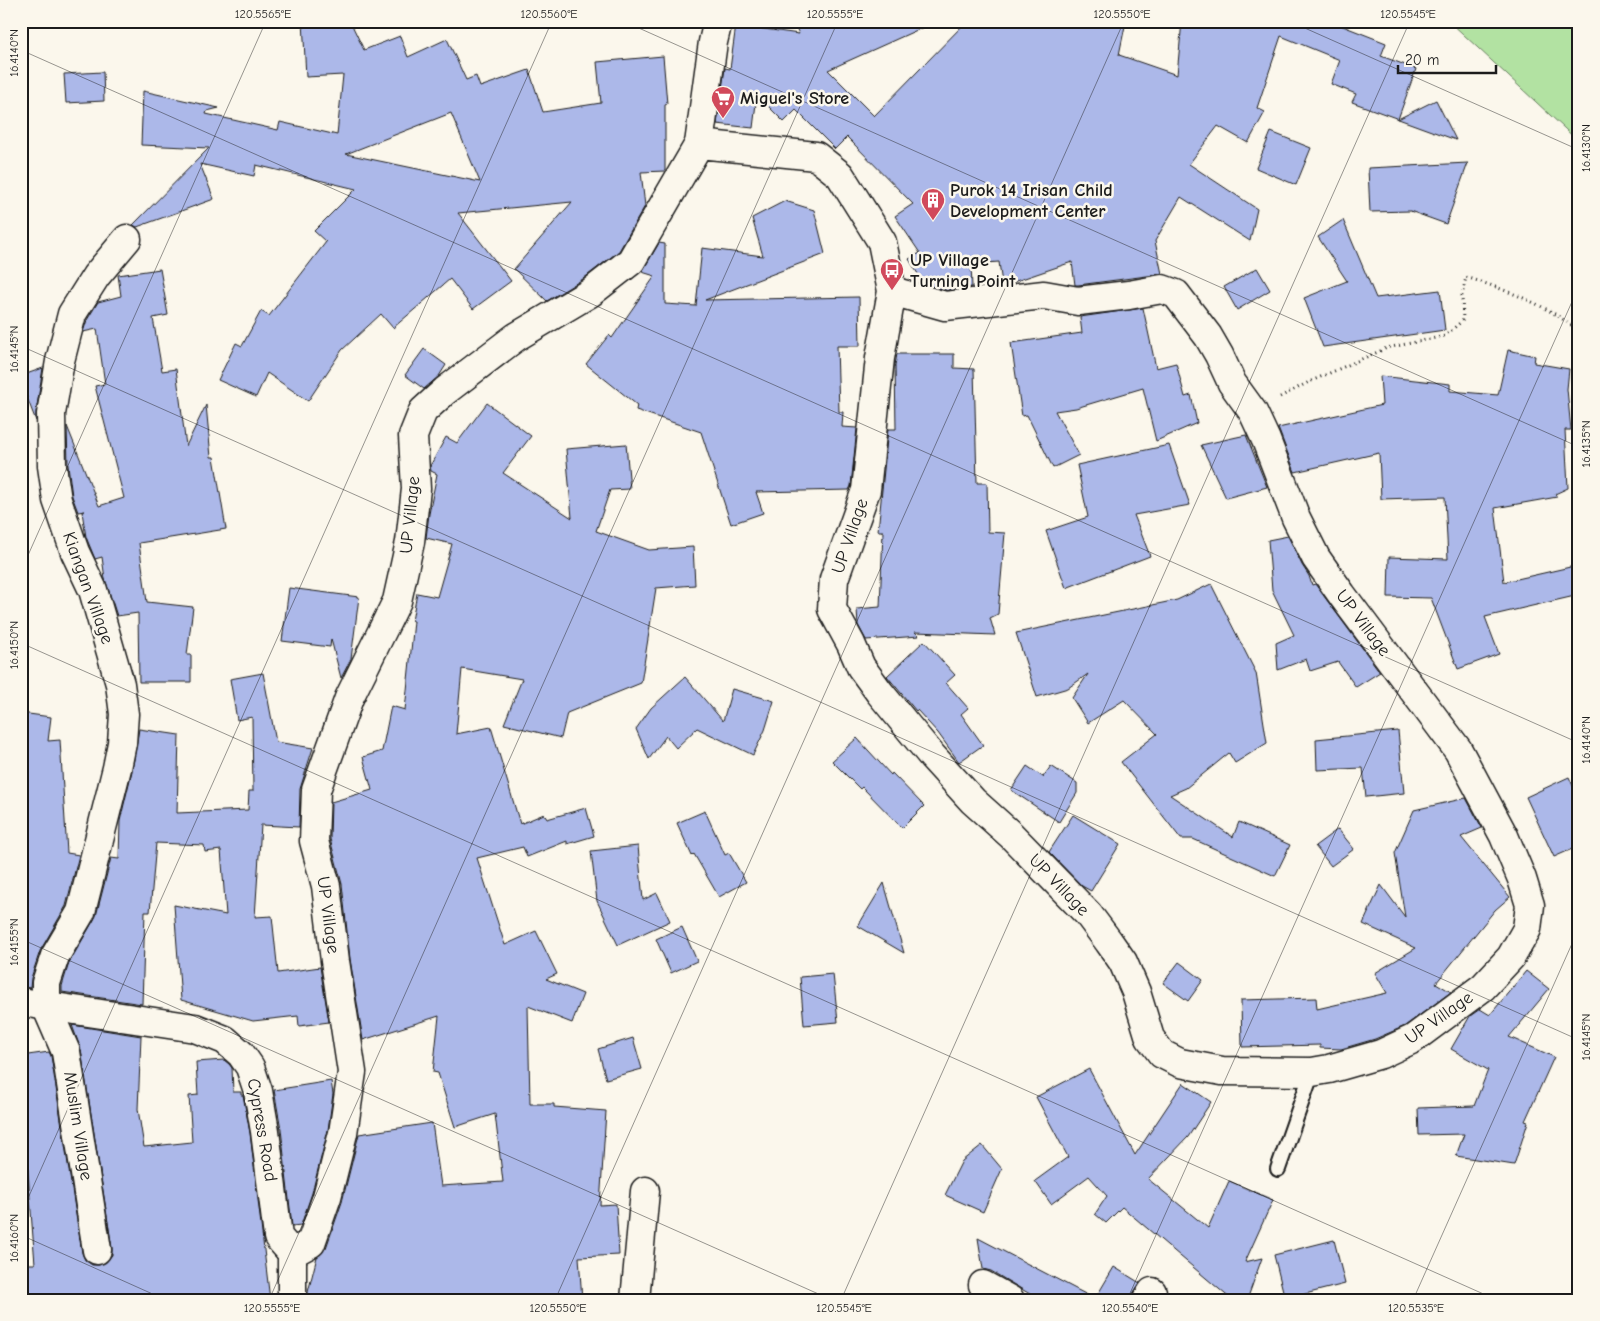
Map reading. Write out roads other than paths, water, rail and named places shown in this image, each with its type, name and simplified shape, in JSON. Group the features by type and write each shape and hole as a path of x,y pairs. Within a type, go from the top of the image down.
{"street":[{"path":"699,144 713,42 718,21"},
{"name":"UP Village","path":"292,1253 310,1243 327,1197 343,1133 352,1072 326,886 314,841 316,790 349,698 396,601 410,542 416,488 413,436 423,411 445,391 516,337 590,293 631,262 699,144 816,156 840,175 882,242 892,291 880,358 866,490 834,579 832,609 861,667 938,763 973,801 1011,835 1088,914 1123,962 1136,992 1150,1038 1162,1054 1180,1062 1222,1071 1312,1072 1381,1054 1413,1039 1483,987 1511,957 1526,929 1530,905 1522,879 1504,836 1458,750 1316,558 1296,518 1254,412 1232,383 1220,355 1208,336 1176,294 1162,289 1078,301 1044,295 945,306 892,291"},
{"name":"Kiangan Village","path":"34,1004 46,983 55,956 81,912 122,743 124,714 120,684 93,590 75,552 57,500 52,466 51,414 60,362 72,314 96,276 127,238"},
{"name":"Cypress Road","path":"34,1004 195,1028 225,1040 241,1054 250,1067 258,1091 265,1131 278,1237 292,1253"},
{"name":"Muslim Village","path":"34,1004 66,1052 97,1250"},
{"path":"635,1300 644,1192"},
{"path":"292,1253 292,1300"},
{"path":"983,1285 1010,1300"}],"lane":[{"path":"1278,1169 1312,1072"}],"place":[{"name":"Miguel's Store","path":"723,119"},
{"name":"Purok 14 Irisan Child Development Center","path":"933,221"},
{"name":"UP Village Turning Point","path":"892,291"}]}
